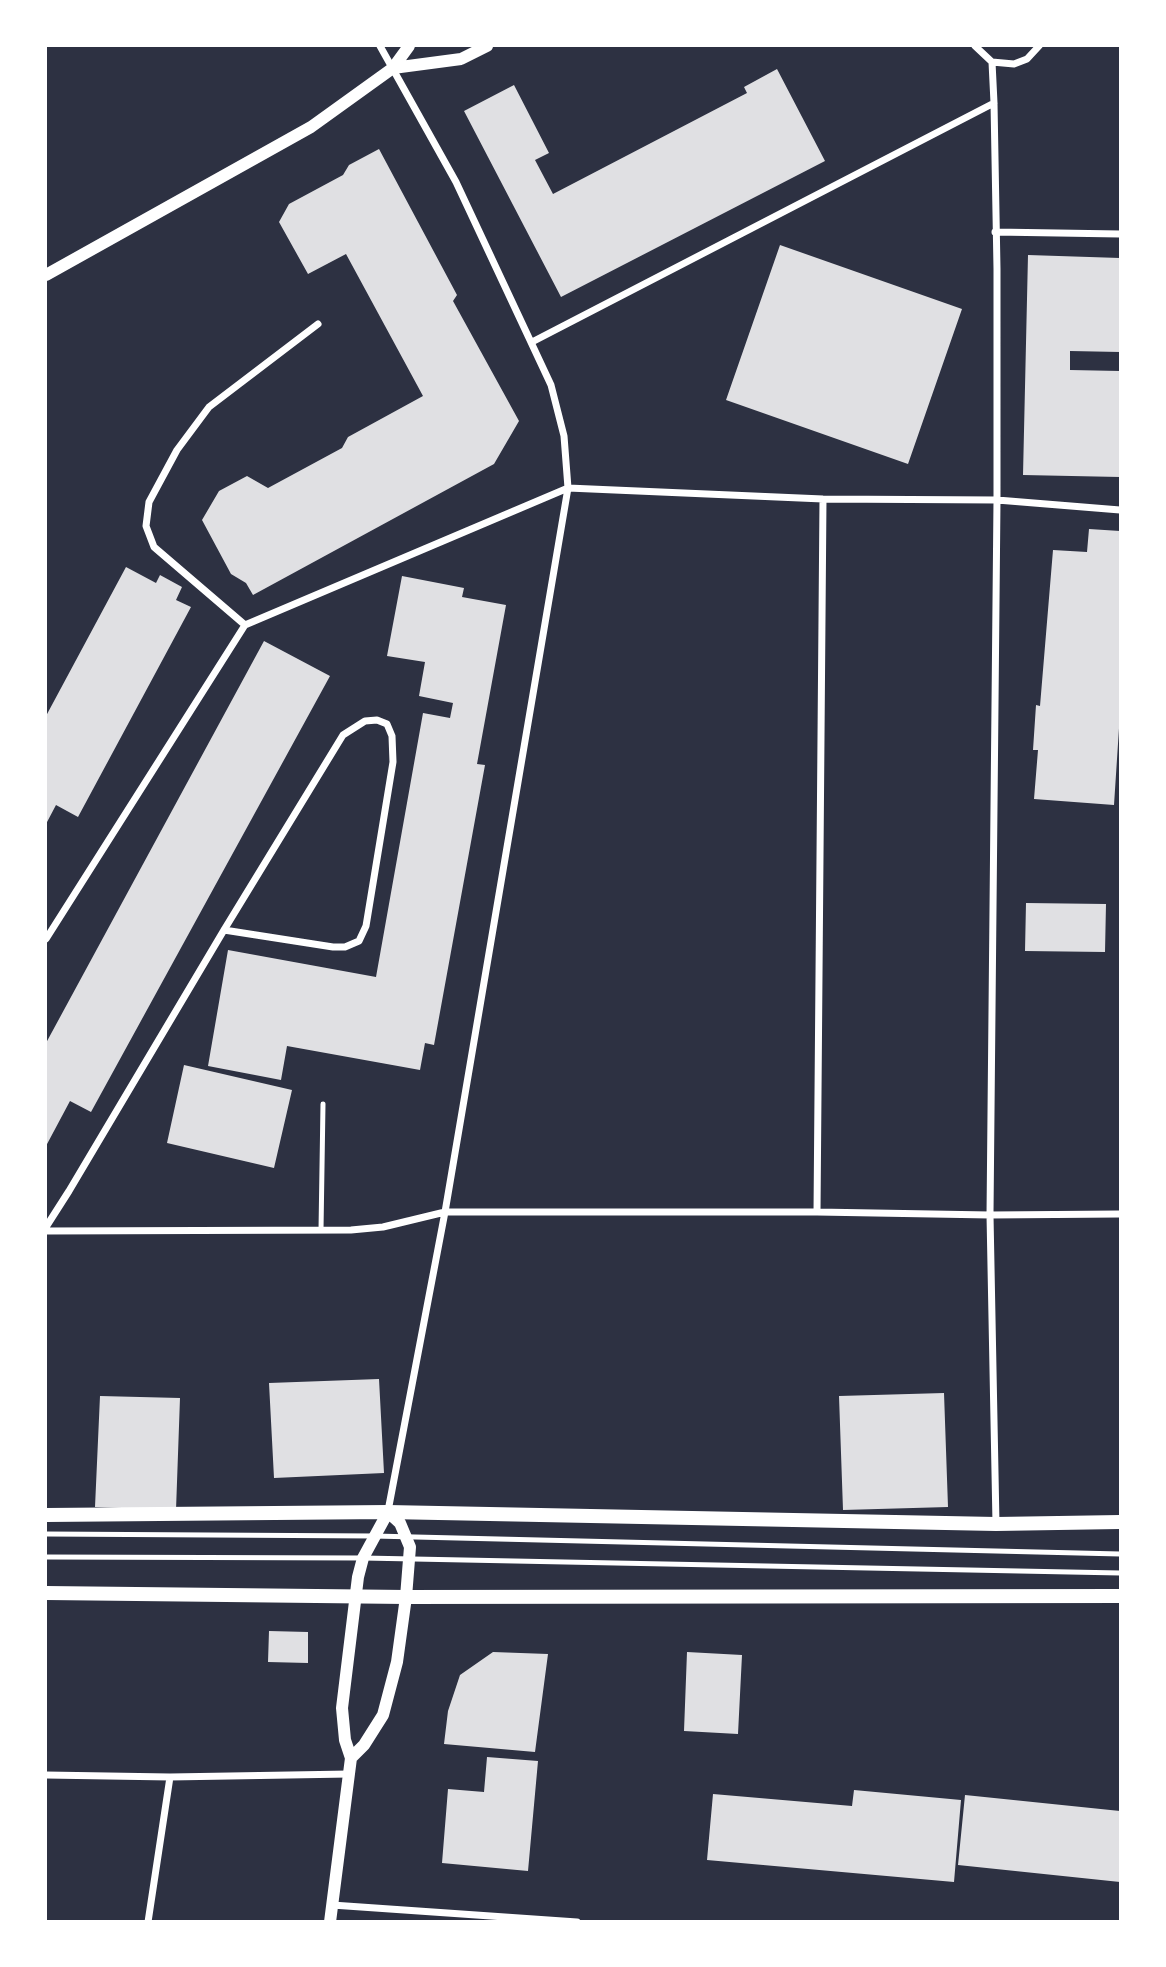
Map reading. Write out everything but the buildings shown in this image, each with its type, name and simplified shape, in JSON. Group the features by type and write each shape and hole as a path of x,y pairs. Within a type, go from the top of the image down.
{"main road":[{"path":"46,1515 388,1512 996,1524 1121,1522"},
{"path":"46,1593 355,1597 1121,1596"}],"street":[{"path":"330,1922 351,1758 341,1722 355,1597 363,1558 388,1512 445,1212 568,488 561,424 551,385 457,182 380,46"},
{"path":"46,275 312,127 393,68 409,46"},
{"path":"393,68 461,59 487,46"},
{"path":"975,46 992,62 1014,64 1027,59 1039,46"},
{"path":"992,62 995,103 996,500 990,1215 996,1524"},
{"path":"532,342 995,103"},
{"path":"995,232 1121,234"},
{"path":"245,625 154,547 146,526 149,502 177,450 209,407 318,324"},
{"path":"46,939 245,625 568,488 823,499 996,500 1121,510"},
{"path":"817,1212 823,499"},
{"path":"46,1229 225,930 343,735 365,721 377,720 387,724 392,736 393,762 366,926 359,941 345,947 334,947 225,930"},
{"path":"46,1229 321,1230 383,1227 445,1212 1121,1214"},
{"path":"351,1758 376,1730 389,1700 406,1597 410,1559 407,1536 400,1523 388,1512"},
{"path":"46,1776 349,1774"},
{"path":"148,1922 170,1777"},
{"path":"332,1905 577,1922"}],"lane":[{"path":"321,1230 323,1104"},
{"path":"46,1534 407,1536 1121,1554"},
{"path":"46,1557 363,1558 1121,1573"}]}
